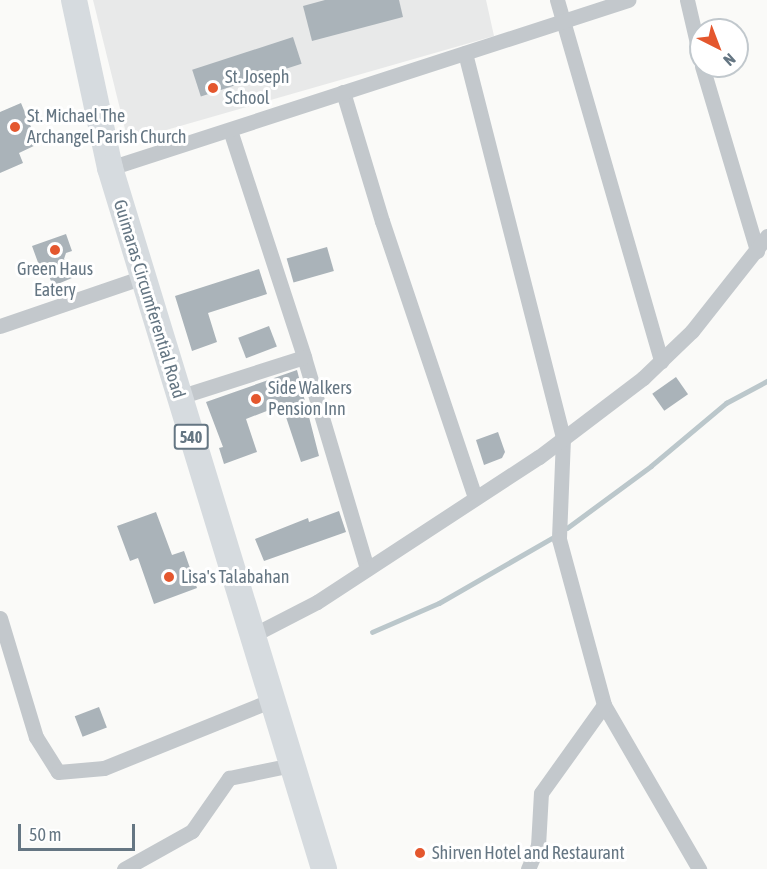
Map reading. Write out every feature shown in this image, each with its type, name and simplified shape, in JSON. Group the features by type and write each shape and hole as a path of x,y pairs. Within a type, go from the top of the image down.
{"main road":[{"name":"Guimaras Circumferential Road","path":"74,0 110,168 324,869"}],"street":[{"path":"557,0 661,361"},
{"path":"110,168 628,0"},
{"path":"687,0 691,18"},
{"path":"465,53 563,438 559,539 604,705 699,869"},
{"path":"706,78 757,251"},
{"path":"343,92 382,221 475,498"},
{"path":"230,129 304,357 367,569"},
{"path":"251,636 367,569 563,438 661,361 692,331 767,236"},
{"path":"0,326 143,277"},
{"path":"179,397 304,357"},
{"path":"0,618 36,737 57,772 104,768 272,700"},
{"path":"528,869 538,846 541,793 604,705"},
{"path":"124,869 192,831 229,778 292,765"}],"shaded area":[{"name":"St. Joseph School","path":"93,0 486,0 494,36 128,141"}],"building":[{"path":"325,0 399,0 403,17 312,41 303,6"},
{"path":"293,37 302,64 201,96 192,70"},
{"name":"St. Michael The Archangel Parish Church","path":"21,103 38,144 19,153 23,163 0,173 0,112"},
{"path":"66,234 72,251 66,253 64,259 72,278 53,286 45,266 40,268 32,246"},
{"path":"327,247 334,271 294,283 287,259"},
{"path":"259,269 267,294 208,313 217,342 192,351 175,296"},
{"path":"269,326 277,347 246,358 238,338"},
{"path":"297,370 319,456 301,462 282,405 246,419 257,452 224,464 219,448 223,447 206,402"},
{"path":"676,377 688,394 664,411 652,394"},
{"path":"498,432 505,452 502,458 484,465 476,440"},
{"path":"339,511 346,532 264,561 255,539 308,518 309,522"},
{"path":"156,512 172,555 184,551 197,588 154,604 138,558 130,561 117,526"},
{"path":"99,707 107,728 83,737 75,716"}],"waterway":[{"path":"567,528 651,466 726,403 767,381"},
{"path":"372,632 439,603 552,538"}],"place":[{"name":"St. Joseph School","path":"213,88"},
{"name":"St. Michael The Archangel Parish Church","path":"15,127"},
{"name":"Green Haus Eatery","path":"55,250"},
{"name":"Side Walkers Pension Inn","path":"256,399"},
{"name":"Lisa's Talabahan","path":"169,577"},
{"name":"Shirven Hotel and Restaurant","path":"420,853"}]}
